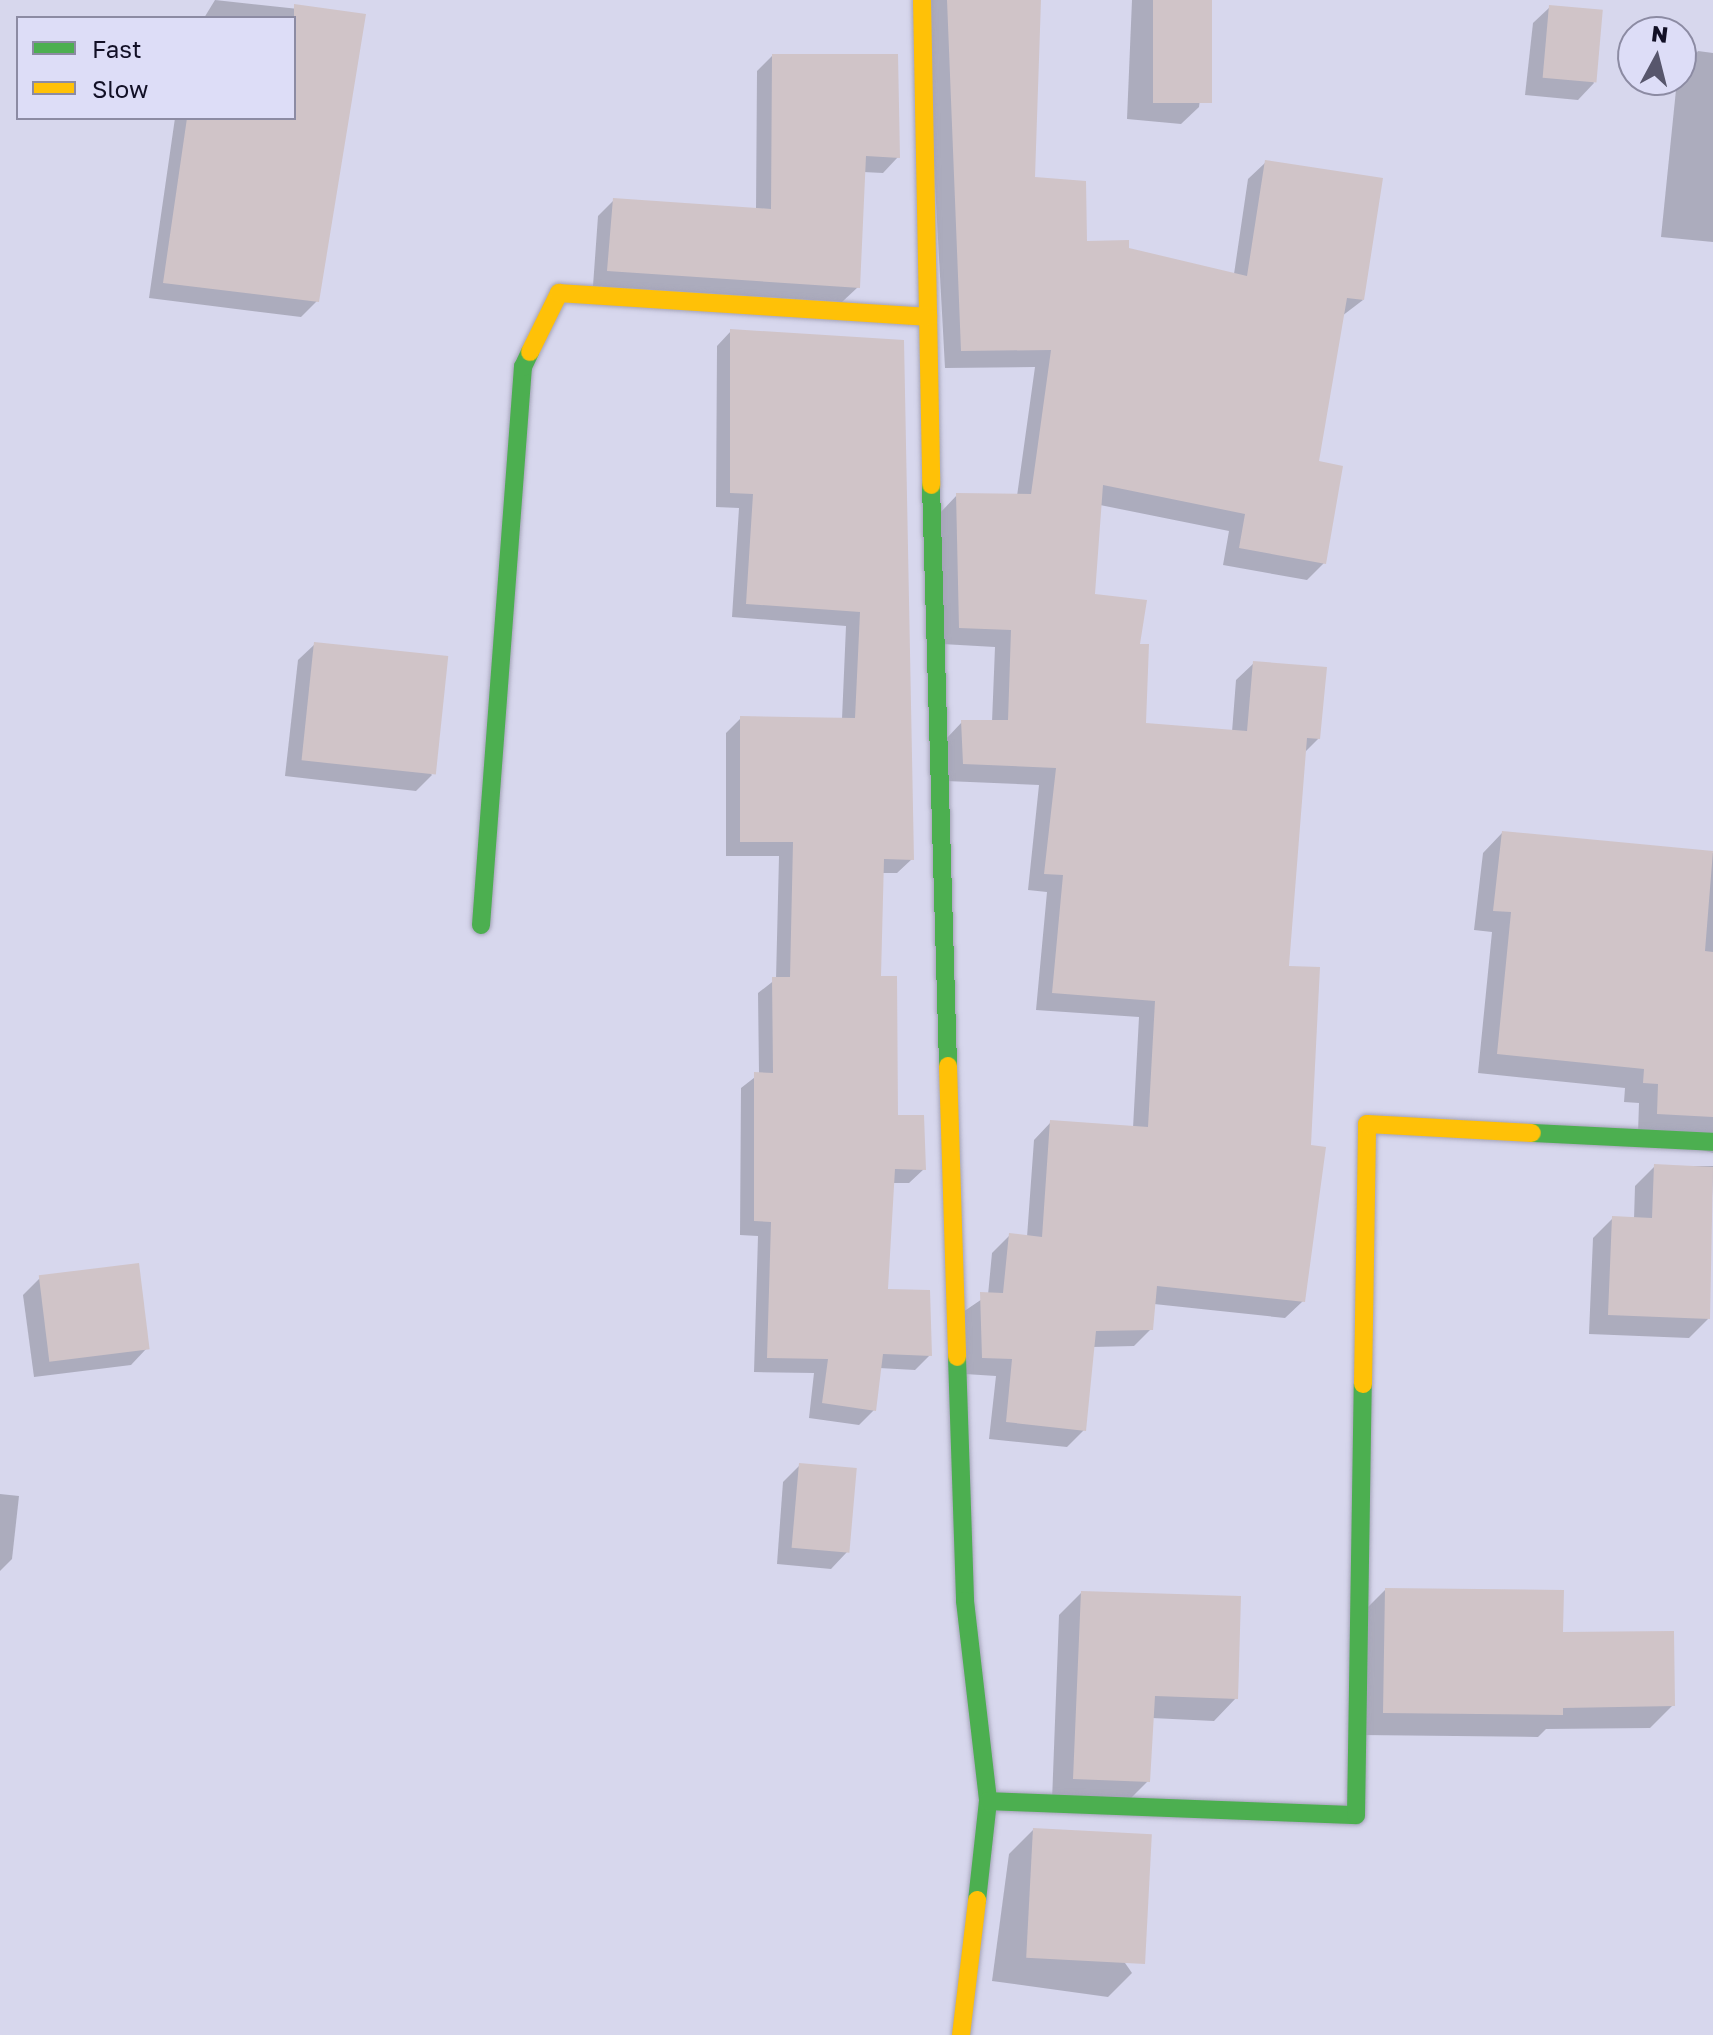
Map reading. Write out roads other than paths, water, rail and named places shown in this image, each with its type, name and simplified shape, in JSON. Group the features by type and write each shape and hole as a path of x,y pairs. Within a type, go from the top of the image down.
{"street":[{"path":"922,0 928,317 965,1601 988,1801 961,2035"},
{"path":"481,925 523,367 559,293 928,317"},
{"path":"988,1801 1356,1815 1367,1124 1713,1142"}]}
